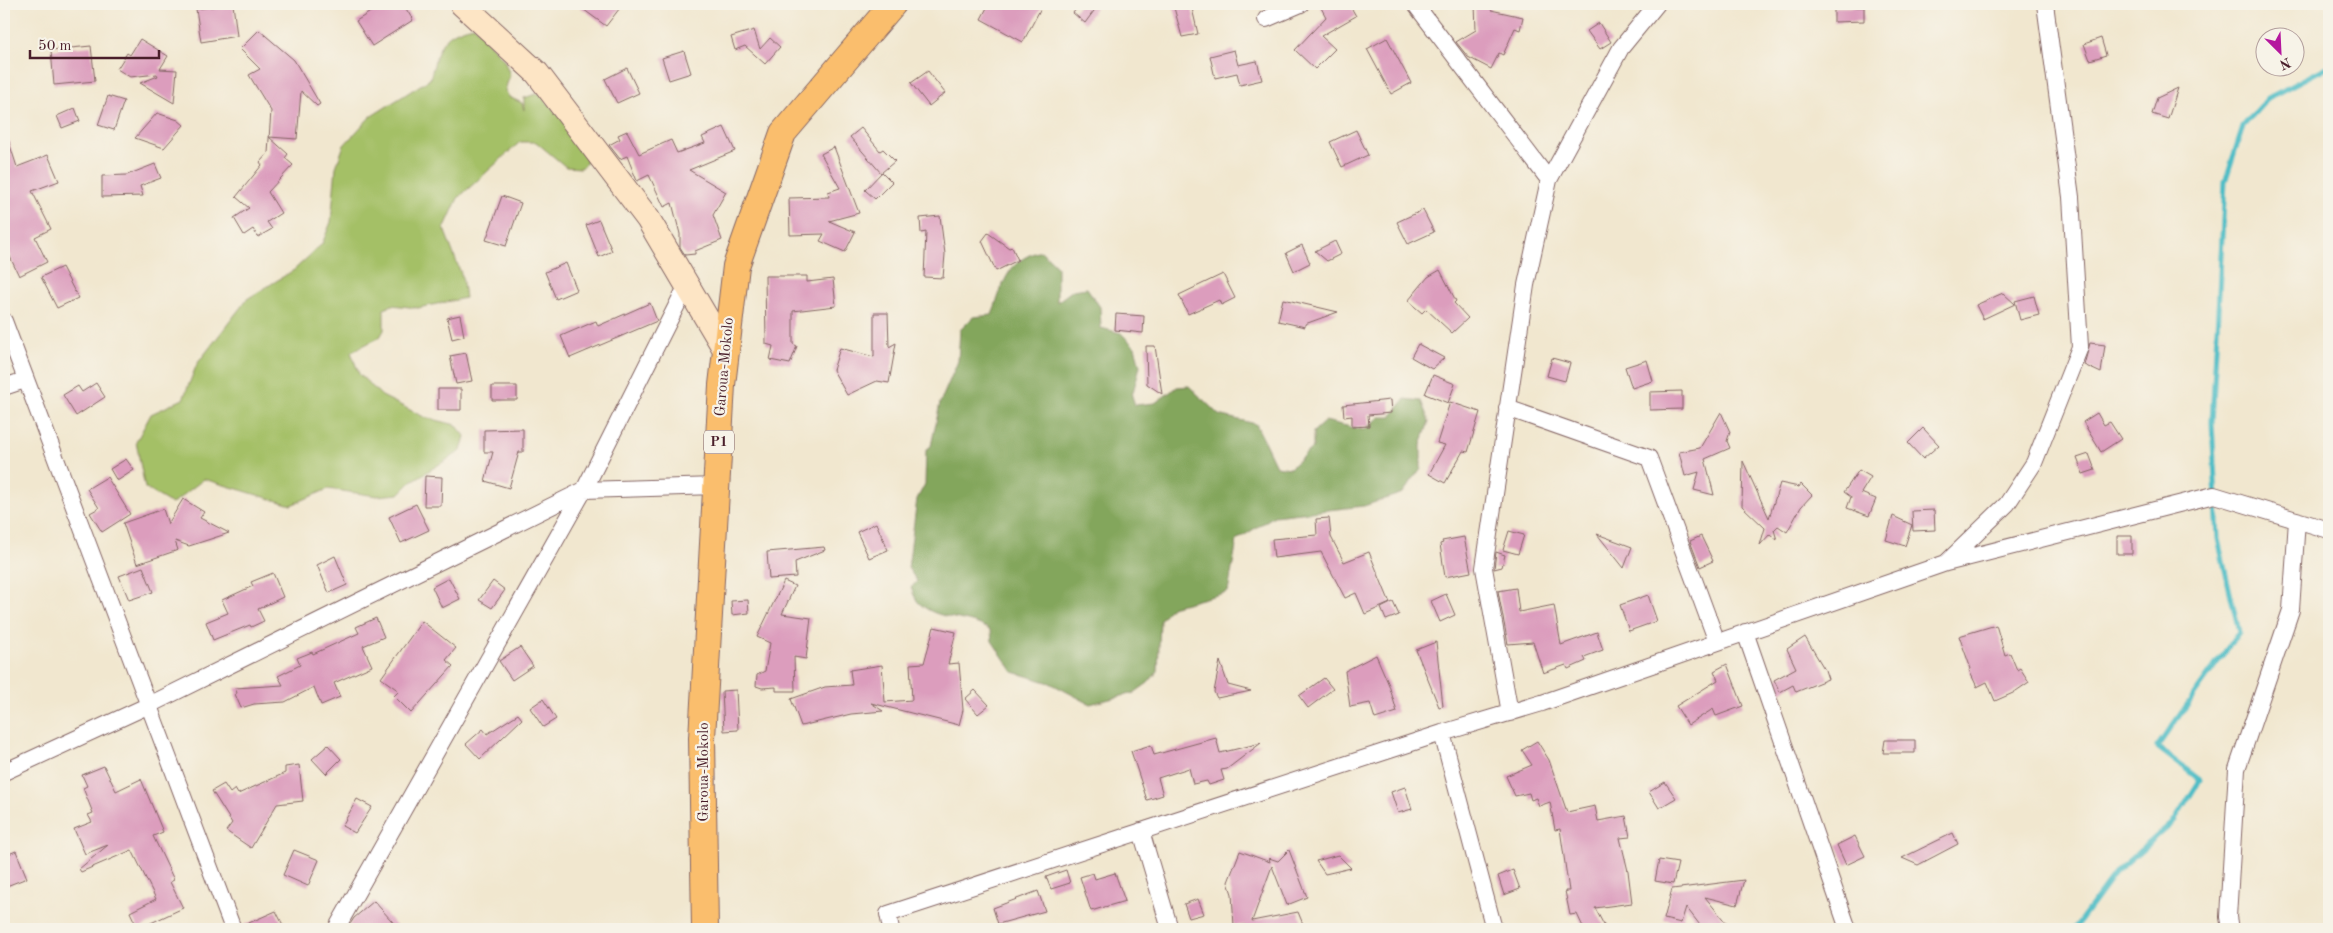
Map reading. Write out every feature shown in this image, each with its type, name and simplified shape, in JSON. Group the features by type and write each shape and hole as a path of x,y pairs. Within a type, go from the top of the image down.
{"main road":[{"name":"Garoua-Mokolo","path":"705,929 702,738 722,385 736,266 783,133 892,4"}],"street":[{"path":"462,4 538,73 648,219 726,351"},
{"path":"1266,19 1301,4"},
{"path":"1415,4 1549,180"},
{"path":"1510,713 1484,568 1526,286 1549,180 1621,48 1657,4"},
{"path":"1946,563 2007,504 2034,463 2080,347 2071,197 2045,4"},
{"path":"336,929 584,490 687,284"},
{"path":"4,321 24,380 233,929"},
{"path":"4,388 24,380"},
{"path":"1508,408 1649,458 1717,642"},
{"path":"4,772 147,706 584,490 717,486"},
{"path":"892,929 888,914 1442,733 1510,713 1946,563 2214,495 2329,530"},
{"path":"2230,929 2228,917 2237,769 2291,610 2297,520"},
{"path":"1746,632 1848,929"},
{"path":"1442,733 1494,929"},
{"path":"1142,831 1170,929"}],"green space":[{"path":"474,26 504,60 510,75 505,90 509,97 522,103 524,110 524,98 539,93 581,140 587,162 581,168 566,167 536,142 520,142 458,198 444,229 462,276 465,298 418,308 392,305 384,309 384,330 380,337 351,352 359,374 382,396 424,417 456,425 465,436 461,451 412,481 399,494 377,496 328,489 291,505 204,479 172,504 145,488 136,442 151,414 183,399 197,364 247,299 294,270 322,244 331,222 336,167 344,145 370,117 430,79 442,44 454,33"},
{"path":"1041,251 1057,266 1057,302 1073,290 1087,288 1100,307 1101,328 1121,333 1135,347 1140,366 1132,396 1135,405 1155,403 1177,387 1189,386 1219,415 1256,424 1276,466 1290,468 1313,447 1313,432 1325,421 1364,430 1380,417 1391,417 1405,399 1421,401 1429,421 1421,445 1421,468 1403,493 1364,506 1274,516 1237,540 1228,592 1171,607 1160,620 1158,671 1148,683 1134,693 1090,704 1050,683 1013,672 992,641 991,631 983,626 934,613 926,608 918,602 914,595 911,588 917,581 908,568 917,499 925,484 926,450 931,446 940,403 958,361 960,330 973,317 992,315 1003,284 1013,267 1029,255"}],"building":[{"path":"233,4 237,36 201,42 196,9"},
{"path":"383,4 403,4 413,20 372,46 356,21"},
{"path":"576,4 623,4 606,26"},
{"path":"989,4 1043,4 1023,42 981,19"},
{"path":"1080,4 1099,4 1085,23 1073,13"},
{"path":"1173,4 1191,4 1198,34 1182,37"},
{"path":"1319,4 1349,4 1356,16 1321,36 1335,49 1315,69 1295,50 1326,17"},
{"path":"1475,4 1491,4 1491,10 1523,17 1520,30 1515,28 1503,55 1499,53 1491,69 1468,57 1456,42 1476,30"},
{"path":"1834,7 1864,7 1864,21 1834,22"},
{"path":"1599,23 1611,42 1600,49 1587,31"},
{"path":"259,30 294,60 320,104 317,106 301,91 297,139 269,137 271,111 249,75 260,69 240,49"},
{"path":"754,30 760,49 770,38 780,47 765,64 745,46 735,50 731,37"},
{"path":"1387,38 1411,83 1391,94 1367,49"},
{"path":"2101,38 2106,55 2090,60 2084,44"},
{"path":"140,39 168,56 160,69 177,70 174,103 140,83 158,76 157,74 130,77 117,69 127,53 130,55"},
{"path":"91,46 95,81 54,85 51,50"},
{"path":"1234,50 1238,65 1257,61 1262,80 1240,85 1237,73 1215,78 1210,56"},
{"path":"684,51 691,73 669,80 662,58"},
{"path":"627,68 639,93 617,103 605,79"},
{"path":"928,71 945,93 929,106 911,83"},
{"path":"2178,88 2168,119 2152,114 2157,98"},
{"path":"108,96 124,101 114,130 98,125"},
{"path":"75,108 80,121 62,128 57,116"},
{"path":"157,113 178,120 184,125 164,148 135,138"},
{"path":"724,127 735,151 689,170 726,192 713,215 722,240 695,251 695,254 685,255 680,247 680,234 672,203 664,207 649,175 637,181 627,156 620,159 609,145 620,139 618,135 627,131 639,154 671,140 677,153 705,143 702,137"},
{"path":"861,128 880,151 883,149 895,161 881,173 850,137"},
{"path":"1356,130 1368,155 1342,167 1330,142"},
{"path":"6,133 17,167 48,155 59,181 32,191 51,229 35,237 47,262 19,276 4,244 4,134"},
{"path":"269,137 288,154 285,158 293,165 268,192 281,213 267,222 272,229 258,237 253,229 244,235 234,218 249,208 236,197 262,165 260,162 268,153"},
{"path":"834,147 859,213 829,221 855,232 845,252 820,241 824,234 790,235 789,198 829,197 828,192 840,188 821,154"},
{"path":"155,164 161,178 140,186 143,196 102,197 102,176 127,175"},
{"path":"882,172 892,182 875,199 865,190"},
{"path":"502,196 521,203 506,246 486,240"},
{"path":"1423,210 1434,232 1408,244 1397,222"},
{"path":"940,216 945,254 943,278 924,277 926,232 921,233 920,218"},
{"path":"599,220 612,251 599,257 586,225"},
{"path":"988,233 1009,248 1012,247 1018,260 996,271 982,241"},
{"path":"1335,241 1341,254 1327,261 1315,251"},
{"path":"1302,245 1310,263 1294,271 1286,253"},
{"path":"566,263 577,290 556,299 545,272"},
{"path":"62,267 78,298 57,308 41,277"},
{"path":"1440,270 1456,301 1454,303 1468,318 1452,333 1426,309 1422,313 1408,301 1428,277"},
{"path":"1223,274 1235,298 1221,305 1219,300 1188,314 1179,295"},
{"path":"765,276 807,276 807,282 833,279 836,306 793,311 793,344 797,346 790,364 770,360 773,346 766,344"},
{"path":"2003,293 2015,304 1983,319 1976,305"},
{"path":"2034,296 2039,315 2020,320 2015,301"},
{"path":"1283,299 1338,312 1305,324 1305,327 1278,321"},
{"path":"650,303 657,321 570,358 561,336 596,321 598,326"},
{"path":"874,313 888,313 889,347 896,343 889,383 877,381 847,395 833,370 840,348 874,357"},
{"path":"1116,314 1144,316 1143,333 1115,330"},
{"path":"460,315 464,336 452,339 447,318"},
{"path":"2090,343 2105,345 2101,373 2084,365"},
{"path":"1418,344 1444,358 1432,369 1411,357"},
{"path":"1146,346 1155,346 1162,394 1147,384"},
{"path":"466,353 472,381 456,384 450,356"},
{"path":"1552,358 1570,363 1565,381 1547,376"},
{"path":"1647,360 1653,381 1632,388 1625,367"},
{"path":"1433,375 1455,384 1448,403 1425,394"},
{"path":"96,383 105,397 76,416 63,395 78,386 82,392"},
{"path":"492,386 517,386 517,400 492,400"},
{"path":"438,389 461,389 461,410 438,410"},
{"path":"1682,391 1682,409 1650,410 1650,392"},
{"path":"1390,400 1391,413 1368,415 1369,426 1352,427 1352,416 1344,417 1343,405"},
{"path":"1450,402 1480,412 1468,452 1463,451 1445,483 1429,474 1445,445 1437,443"},
{"path":"1721,412 1730,432 1727,441 1730,448 1705,459 1714,495 1694,490 1699,472 1685,476 1679,452 1700,448"},
{"path":"2097,413 2104,425 2110,422 2121,439 2101,452 2083,422"},
{"path":"1923,428 1939,445 1923,459 1908,443"},
{"path":"523,429 523,452 519,452 509,488 485,481 493,452 484,452 484,430"},
{"path":"2089,454 2095,470 2083,474 2077,458"},
{"path":"126,459 134,470 117,481 110,469"},
{"path":"1743,461 1769,518 1780,483 1799,487 1801,484 1812,495 1801,507 1787,532 1778,526 1774,530 1777,540 1770,534 1760,545 1765,528 1742,506"},
{"path":"1859,470 1871,477 1861,493 1876,499 1869,516 1847,508 1851,497 1844,492"},
{"path":"425,476 442,477 441,506 424,506"},
{"path":"107,477 130,514 102,532 90,513 99,508 87,489"},
{"path":"183,499 204,512 200,518 229,533 189,546 175,541 178,550 137,564 123,523 163,509 168,524"},
{"path":"416,504 429,530 401,543 389,517"},
{"path":"1934,510 1935,530 1913,531 1912,511"},
{"path":"1893,516 1912,525 1905,546 1886,540"},
{"path":"1329,518 1331,537 1344,562 1369,552 1390,603 1365,614 1356,593 1345,598 1321,552 1274,558 1272,539 1317,535 1316,519"},
{"path":"876,523 888,550 869,558 857,532"},
{"path":"1509,531 1524,535 1518,554 1503,550"},
{"path":"1597,534 1632,547 1624,568"},
{"path":"1701,536 1713,561 1700,567 1690,541"},
{"path":"2117,536 2132,536 2132,554 2117,554"},
{"path":"1464,537 1471,572 1445,577 1440,544 1443,543 1442,541"},
{"path":"824,547 825,550 795,562 796,577 769,579 767,552"},
{"path":"1496,552 1505,555 1502,567 1494,569"},
{"path":"335,556 347,585 329,593 317,565"},
{"path":"143,567 153,592 129,600 119,576"},
{"path":"273,573 283,597 258,609 264,621 213,640 206,622 228,613 222,600 253,586 251,582"},
{"path":"449,578 460,599 442,608 432,587"},
{"path":"493,581 505,590 492,608 479,600"},
{"path":"784,581 795,586 782,614 811,618 806,659 794,657 795,691 776,691 776,687 762,688 756,686 757,675 765,671 770,643 757,637"},
{"path":"1516,588 1519,612 1554,605 1561,645 1597,632 1603,650 1584,657 1586,661 1568,669 1566,665 1543,673 1533,642 1508,644 1498,591"},
{"path":"1446,594 1455,615 1440,622 1431,601"},
{"path":"1648,595 1657,621 1629,631 1620,605"},
{"path":"748,600 749,613 732,615 731,601"},
{"path":"1393,602 1399,615 1386,620 1381,608"},
{"path":"376,618 384,637 363,646 372,666 334,683 340,697 321,705 314,687 285,702 254,704 241,708 235,694 237,693 235,688 283,685 278,676 300,665 297,658 312,652 313,654 359,633 356,627"},
{"path":"422,621 456,648 446,660 453,666 411,713 394,696 399,691 381,678"},
{"path":"1996,625 2005,655 2010,653 2017,670 2020,668 2029,682 2013,693 1995,701 1987,682 1977,687 1969,670 1971,669 1959,636"},
{"path":"934,627 956,632 948,664 959,663 963,710 959,725 871,703 883,711 851,714 801,726 791,699 825,687 852,685 850,670 882,665 885,702 912,700 910,664 924,663"},
{"path":"1805,637 1825,670 1828,679 1796,692 1793,685 1780,692 1774,680 1796,668 1787,649"},
{"path":"1436,642 1443,706 1439,707 1416,650"},
{"path":"520,647 533,666 512,680 499,661"},
{"path":"1376,655 1389,685 1397,712 1375,719 1370,703 1350,707 1345,671"},
{"path":"1220,661 1228,685 1251,691 1217,698 1214,692"},
{"path":"1727,664 1743,706 1716,716 1713,709 1688,725 1676,706 1718,680 1714,671"},
{"path":"1324,678 1333,689 1308,708 1299,696"},
{"path":"736,690 738,730 724,731 722,691"},
{"path":"975,690 989,705 978,714 965,699"},
{"path":"543,699 556,719 543,727 530,708"},
{"path":"518,714 522,719 480,759 466,744 483,729 487,734"},
{"path":"1216,738 1220,753 1261,743 1227,769 1221,770 1224,780 1209,785 1207,781 1193,784 1189,768 1158,778 1163,795 1147,800 1131,751 1151,745 1154,755"},
{"path":"1885,740 1915,740 1915,753 1883,753"},
{"path":"1537,741 1549,760 1567,812 1595,806 1598,821 1626,816 1630,837 1620,838 1628,871 1632,903 1595,908 1606,929 1584,929 1577,914 1570,915 1565,891 1569,891 1560,829 1555,830 1550,802 1539,806 1536,798 1531,800 1529,793 1515,796 1506,776 1532,765 1522,750"},
{"path":"328,745 341,759 326,774 312,759"},
{"path":"299,765 303,801 277,804 251,848 226,831 232,823 212,791 224,784 230,793 235,789 238,794 285,773 285,767"},
{"path":"104,766 116,791 141,779 163,832 153,836 174,880 170,882 183,908 138,929 130,912 156,899 132,850 81,872 79,869 108,845 85,854 74,829 92,822 88,815 93,813 83,788 87,786 82,775"},
{"path":"1665,782 1676,798 1659,808 1649,792"},
{"path":"1405,787 1412,809 1398,813 1391,792"},
{"path":"357,799 372,807 355,833 342,826"},
{"path":"1953,833 1958,844 1918,865 1902,858"},
{"path":"1855,836 1865,856 1846,865 1837,845"},
{"path":"294,850 319,860 308,886 283,875"},
{"path":"1289,850 1307,897 1287,905 1272,866 1252,921 1298,912 1305,929 1245,929 1245,925 1234,926 1232,894 1228,882 1240,851 1270,862 1269,858 1278,861"},
{"path":"16,851 27,878 4,887 4,856"},
{"path":"1338,855 1351,868 1325,874 1316,861"},
{"path":"1659,860 1678,863 1673,884 1655,881"},
{"path":"1066,870 1070,883 1051,889 1046,877"},
{"path":"1513,870 1520,889 1504,895 1498,876"},
{"path":"1093,873 1095,879 1115,873 1125,901 1091,911 1080,877"},
{"path":"1744,880 1737,905 1705,897 1731,929 1703,929 1686,907 1681,923 1664,919 1672,889"},
{"path":"1038,891 1045,911 998,924 993,908"},
{"path":"1198,899 1204,914 1189,918 1184,904"},
{"path":"374,901 399,929 347,929 354,918"},
{"path":"276,911 285,929 243,929 242,926"}],"waterway":[{"path":"2074,929 2116,872 2175,820 2200,780 2157,747 2239,632 2218,539 2212,422 2225,182 2243,126 2268,98 2329,66"}]}
